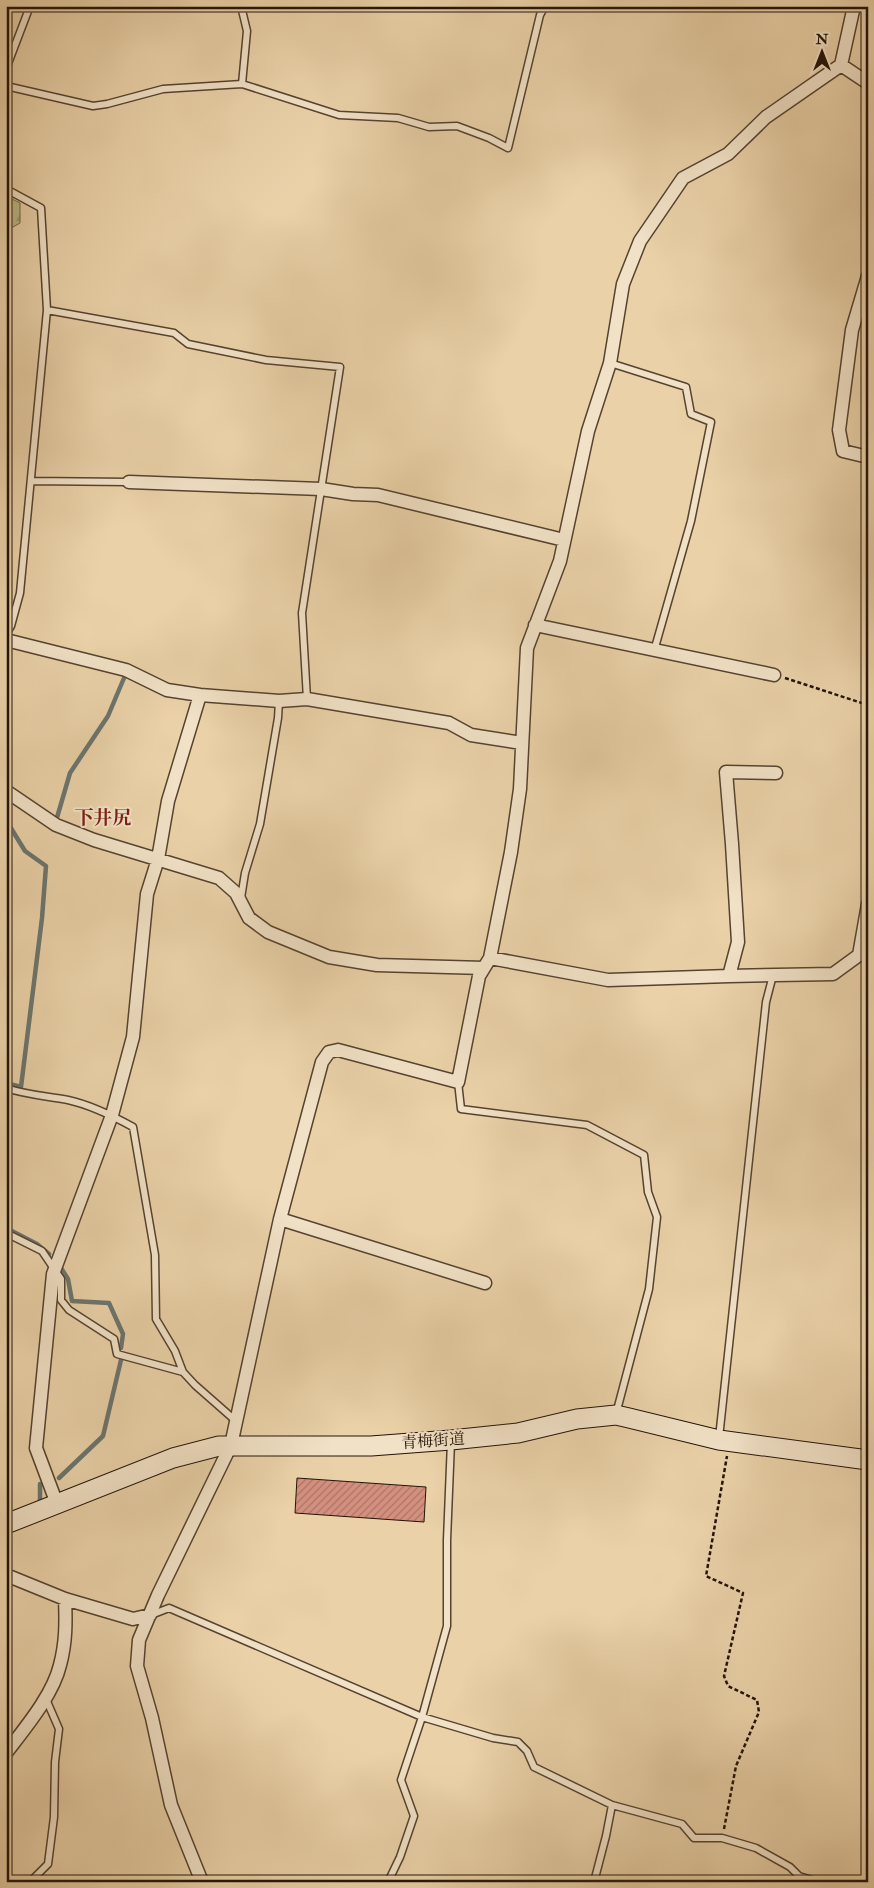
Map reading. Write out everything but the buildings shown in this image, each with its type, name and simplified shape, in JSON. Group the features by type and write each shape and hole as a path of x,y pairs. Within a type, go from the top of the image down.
{"main road":[{"name":"青梅街道","path":"6,1524 173,1458 219,1446 371,1446 451,1440 518,1433 577,1418 616,1415 724,1440 868,1460"}],"street":[{"path":"202,1882 171,1805 152,1718 137,1666 140,1640 150,1615 231,1445 280,1219 322,1062 330,1052 338,1050 458,1082 479,976 487,963 511,852 520,789 527,648 560,561 588,431 610,363 623,284 640,241 683,178 728,154 766,117 840,65 854,6"},
{"path":"840,65 868,84"},
{"path":"868,276 852,330 839,430 843,451 868,457"},
{"path":"129,482 321,489 353,494 378,495 564,540"},
{"path":"535,626 774,675"},
{"path":"6,640 126,670 167,690 200,695 279,701 307,699 449,723 471,735 522,743"},
{"path":"57,1504 36,1448 55,1269 112,1115 133,1037 147,894 158,859 168,801 200,695"},
{"path":"729,976 738,942 726,772 776,773"},
{"path":"6,790 56,825 94,840 219,878 236,893 249,918 268,932 329,957 377,965 487,963 608,980 833,974 863,956 868,904"},
{"path":"280,1219 485,1283"},
{"path":"6,1575 65,1600 132,1619 150,1615"},
{"path":"6,1753 46,1697 60,1666 66,1631 65,1600"}],"lane":[{"path":"6,68 30,6"},
{"path":"241,6 248,31 242,84"},
{"path":"6,86 93,106 163,89 242,84 339,115 398,118 429,127 457,126 508,148 540,15 545,6"},
{"path":"6,189 42,208 47,310 20,593 11,626 6,634"},
{"path":"47,310 174,333 188,344 266,360 340,367 302,614 307,699"},
{"path":"610,363 686,387 691,414 711,422 692,521 654,651"},
{"path":"31,481 129,482"},
{"path":"241,902 244,873 260,824 278,718 279,701"},
{"path":"724,1440 766,1002 773,975"},
{"path":"458,1082 461,1109 587,1125 644,1155 648,1192 657,1217 649,1289 616,1415"},
{"path":"6,1088 20,1093 69,1100 112,1115 133,1127 155,1255 156,1319 175,1351 183,1372 236,1421"},
{"path":"6,1234 42,1251 61,1279 61,1300 69,1310 114,1339 117,1354 183,1372"},
{"path":"388,1882 400,1857 414,1816 401,1780 422,1717 447,1626 451,1440"},
{"path":"150,1615 169,1608 422,1717 493,1738 518,1742 527,1751 534,1767 612,1805 682,1824 694,1838 722,1838 756,1848 790,1867 799,1876 819,1882"},
{"path":"30,1882 48,1864 54,1817 55,1762 59,1729 46,1697"},
{"path":"594,1882 612,1805"}],"path":[{"path":"774,675 868,705"},
{"path":"722,1838 736,1766 760,1712 757,1700 728,1686 724,1676 743,1593 706,1576 724,1440"}],"green space":[{"path":"6,196 20,203 20,223 6,231"}],"waterway":[{"path":"56,821 70,773 108,716 124,678"},
{"path":"6,820 25,851 46,866 42,918 21,1087 6,1083"},
{"path":"6,1228 37,1244 49,1254"},
{"path":"61,1268 68,1279 72,1301 109,1303 123,1334 121,1348"},
{"path":"59,1478 103,1436 121,1360"},
{"path":"40,1484 40,1502"}],"district":[{"name":"下井尻","path":"103,818"}]}
